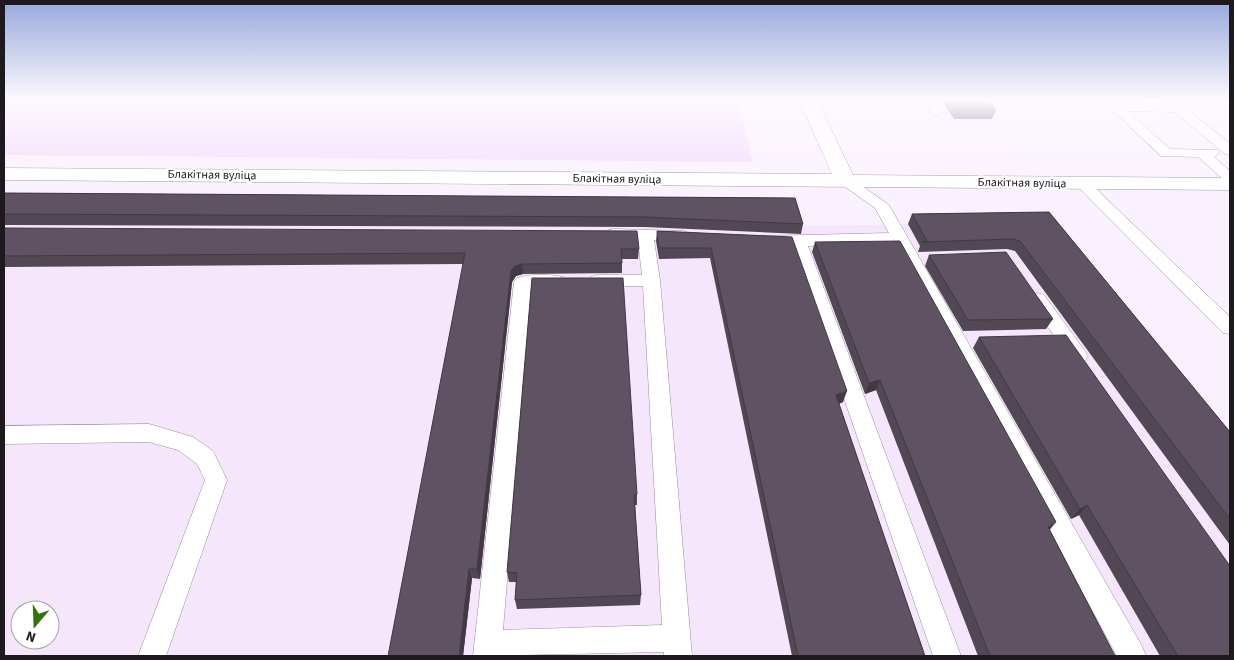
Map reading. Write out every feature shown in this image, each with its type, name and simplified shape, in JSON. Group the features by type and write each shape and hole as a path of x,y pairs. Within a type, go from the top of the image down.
{"street":[{"path":"822,131 846,181"},
{"name":"Блакітная вуліца","path":"4,174 1230,184"}],"lane":[{"path":"1142,131 1166,153 1230,152"},
{"path":"1205,131 1230,152"},
{"path":"1201,153 1230,178"},
{"path":"846,181 881,205 899,238 922,259 967,340 1132,656"},
{"path":"1084,184 1230,328"},
{"path":"595,234 702,237"},
{"path":"645,234 651,280 678,647 487,650 522,282 651,280"},
{"path":"750,239 899,238"},
{"path":"798,240 947,656"},
{"path":"1028,285 1056,338 1088,369"},
{"path":"4,435 149,433 185,443 205,458 216,480 152,656"}],"shaded area":[{"path":"4,131 745,131 753,162 4,155"},
{"path":"4,203 799,226 1044,222 1230,456 1230,656 4,656"}],"building":[{"path":"4,193 795,198 803,224 645,217 4,214"},
{"path":"1049,212 1230,432 1230,519 1020,241 1012,239 922,242 927,241 912,214"},
{"path":"4,228 637,231 639,249 621,249 622,263 522,264 515,266 511,271 477,569 469,569 459,656 388,656 465,253 4,256"},
{"path":"657,231 792,237 847,391 836,395 925,656 798,656 711,248 659,248"},
{"path":"900,241 1056,522 1048,527 1115,656 990,656 880,380 869,383 815,242"},
{"path":"1006,252 1053,319 968,320 929,255"},
{"path":"532,278 623,278 637,494 634,495 641,595 515,600 517,573 507,572"},
{"path":"1066,335 1230,566 1230,656 1178,656 1087,505 1080,509 979,337"}]}
